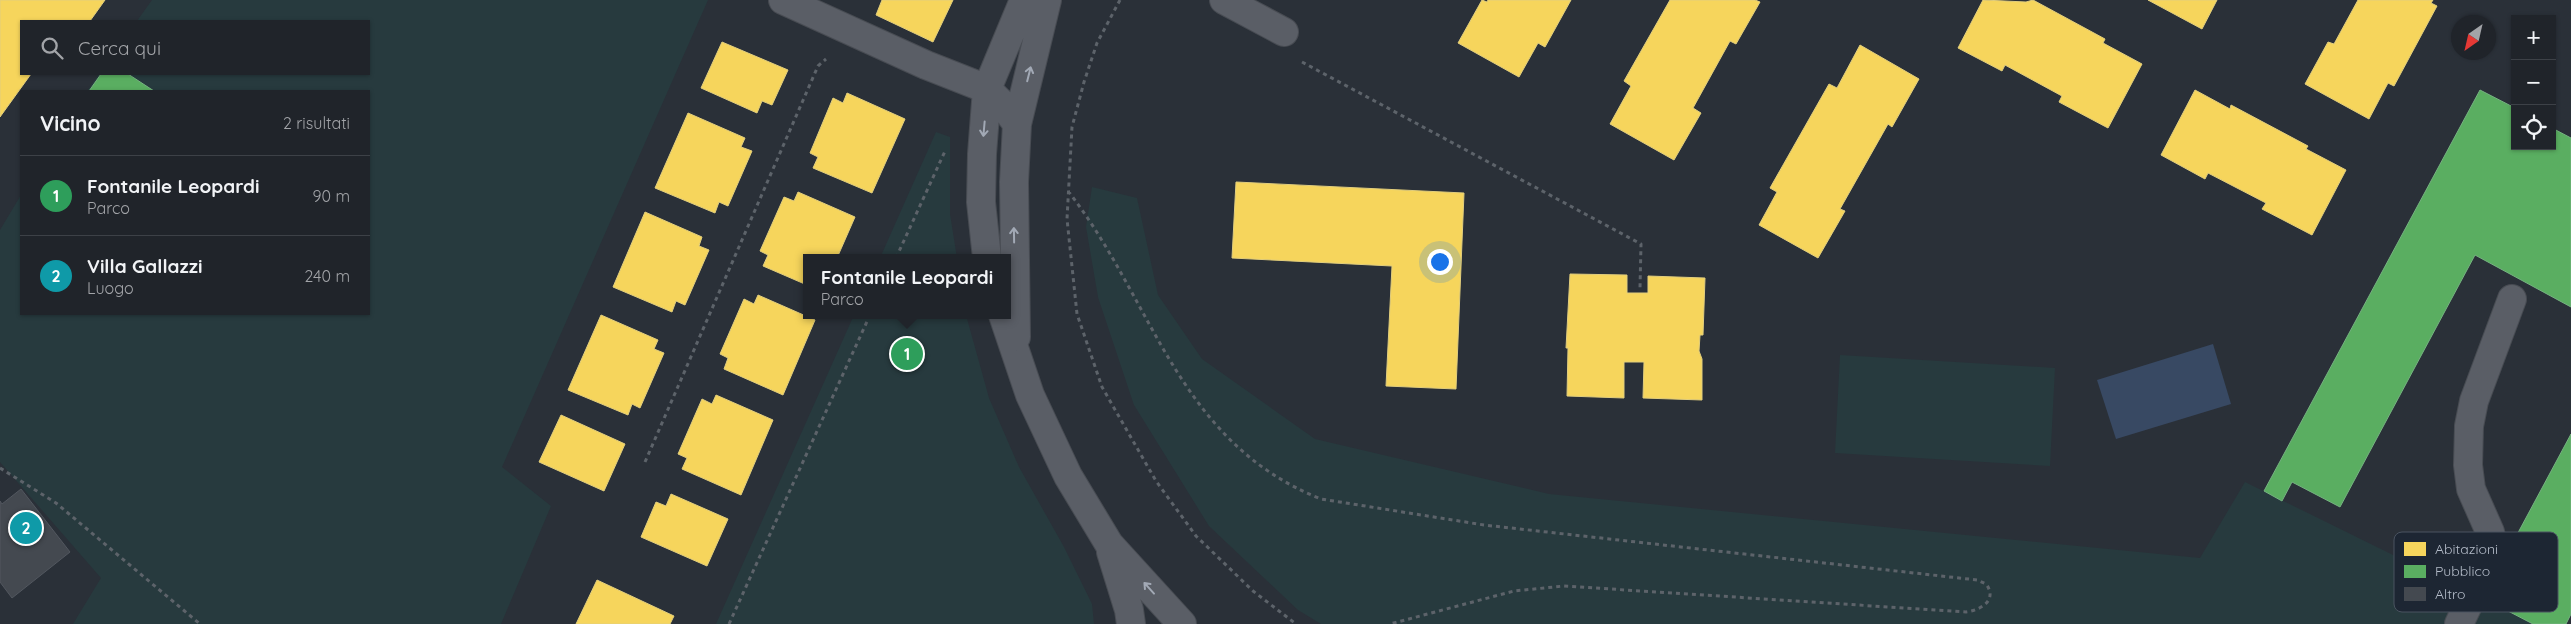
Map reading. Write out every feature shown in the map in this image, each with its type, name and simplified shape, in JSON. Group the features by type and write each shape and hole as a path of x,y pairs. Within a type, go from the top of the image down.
{"street":[{"path":"783,0 965,82 987,89 1004,106 1017,124"},
{"path":"986,254 981,202 982,154 987,89 1024,0"},
{"path":"1016,353 1014,182 1017,124 1047,0"},
{"path":"1224,0 1284,32"},
{"path":"2490,532 2471,489 2468,465 2469,426 2474,401 2512,299"},
{"path":"1004,319 1030,395 1068,476 1109,544 1182,624"},
{"path":"1109,544 1129,610 1131,624"},
{"path":"2459,624 2465,612"}],"path":[{"path":"1120,0 1097,42 1072,128 1067,219 1077,314 1102,387 1156,481 1196,536 1253,591 1296,624"},
{"path":"646,462 818,66 854,32"},
{"path":"1301,61 1641,244 1640,288"},
{"path":"898,254 950,140"},
{"path":"1068,191 1090,218 1159,345 1187,388 1221,431 1243,451 1267,470 1306,494 1321,499 1484,525 1977,580 1986,584 1990,594 1989,600 1982,608 1966,612 1564,586 1514,591 1390,624"},
{"path":"729,624 868,319"},
{"path":"0,468 56,503 200,624"}],"green space":[{"path":"152,0 708,0 502,467 551,506 501,624 73,624 101,578 0,462 0,230 20,197 20,315 370,315 370,90 88,90 98,75 370,75 370,20 138,20"},
{"path":"936,132 950,137 950,214 956,254 882,254"},
{"path":"1092,187 1137,198 1158,295 1202,359 1315,439 1549,494 2200,558 2245,482 2394,555 2394,612 2509,612 2533,624 1321,624 1298,610 1209,526 1134,405 1098,297 1086,227"},
{"path":"852,319 967,319 989,398 1019,467 1064,547 1092,604 1094,624 716,624"},
{"path":"1840,355 2055,368 2050,466 1835,453"}],"water":[{"path":"2213,344 2231,404 2116,439 2097,380"}],"building: Abitazioni":[{"path":"0,0 105,0 91,20 20,20 20,75 30,75 0,117"},
{"path":"882,0 953,0 933,42 876,15"},
{"path":"1482,0 1487,2 1488,0 1571,0 1545,47 1538,43 1519,77 1458,43"},
{"path":"1670,0 1755,0 1760,2 1736,44 1730,41 1693,108 1701,113 1674,160 1610,124 1631,86 1624,81"},
{"path":"1983,0 2026,2 2033,0 2105,39 2103,43 2142,64 2108,128 2059,102 2062,96 2005,65 2002,71 1958,48"},
{"path":"2148,0 2217,0 2202,29"},
{"path":"2358,0 2433,0 2431,3 2437,6 2394,86 2388,83 2369,119 2305,84 2328,42 2334,44"},
{"path":"722,42 788,70 772,105 762,101 757,113 701,88"},
{"path":"1860,45 1919,79 1892,127 1888,124 1840,209 1845,211 1818,258 1759,225 1777,192 1770,188 1829,84 1837,88"},
{"path":"2195,90 2230,109 2231,105 2308,146 2306,149 2346,170 2312,235 2262,209 2266,203 2208,173 2205,179 2161,155"},
{"path":"847,93 905,119 872,193 813,168 818,157 810,153 833,98 843,103"},
{"path":"688,113 745,138 741,147 752,151 728,206 719,202 715,213 655,188"},
{"path":"1236,182 1464,193 1456,389 1386,386 1392,266 1232,258"},
{"path":"798,192 855,217 839,254 803,254 803,283 763,266 768,255 760,251 784,197 794,201"},
{"path":"645,212 702,237 699,246 709,250 685,305 676,301 672,312 613,287"},
{"path":"1570,274 1627,275 1627,293 1648,293 1648,276 1705,278 1703,335 1700,335 1699,351 1702,359 1702,400 1643,398 1644,362 1624,362 1624,398 1567,396 1568,348 1566,348"},
{"path":"758,295 803,315 803,319 815,320 783,395 724,369 728,358 720,354 744,299 754,304"},
{"path":"601,315 658,340 654,349 664,353 640,408 632,404 628,415 568,390"},
{"path":"716,395 773,420 741,495 682,469 687,458 678,454 702,399 712,404"},
{"path":"561,415 625,444 604,491 539,462"},
{"path":"671,494 728,519 707,566 641,537 656,502 666,506"},
{"path":"597,580 674,616 670,624 576,624"}],"building: Pubblico":[{"path":"100,75 130,75 152,90 90,90"},
{"path":"2480,90 2511,106 2511,150 2556,150 2556,130 2571,138 2571,307 2475,255 2340,507 2292,482 2282,501 2264,491"},
{"path":"2571,434 2571,614 2566,624 2533,624 2510,612 2558,612 2558,532 2518,532"}],"building: Altro":[{"path":"21,489 70,552 12,598 0,582 0,501 2,504"}],"place":[{"name":"Fontanile Leopardi","path":"907,354"},
{"name":"Villa Gallazzi","path":"26,528"}]}
